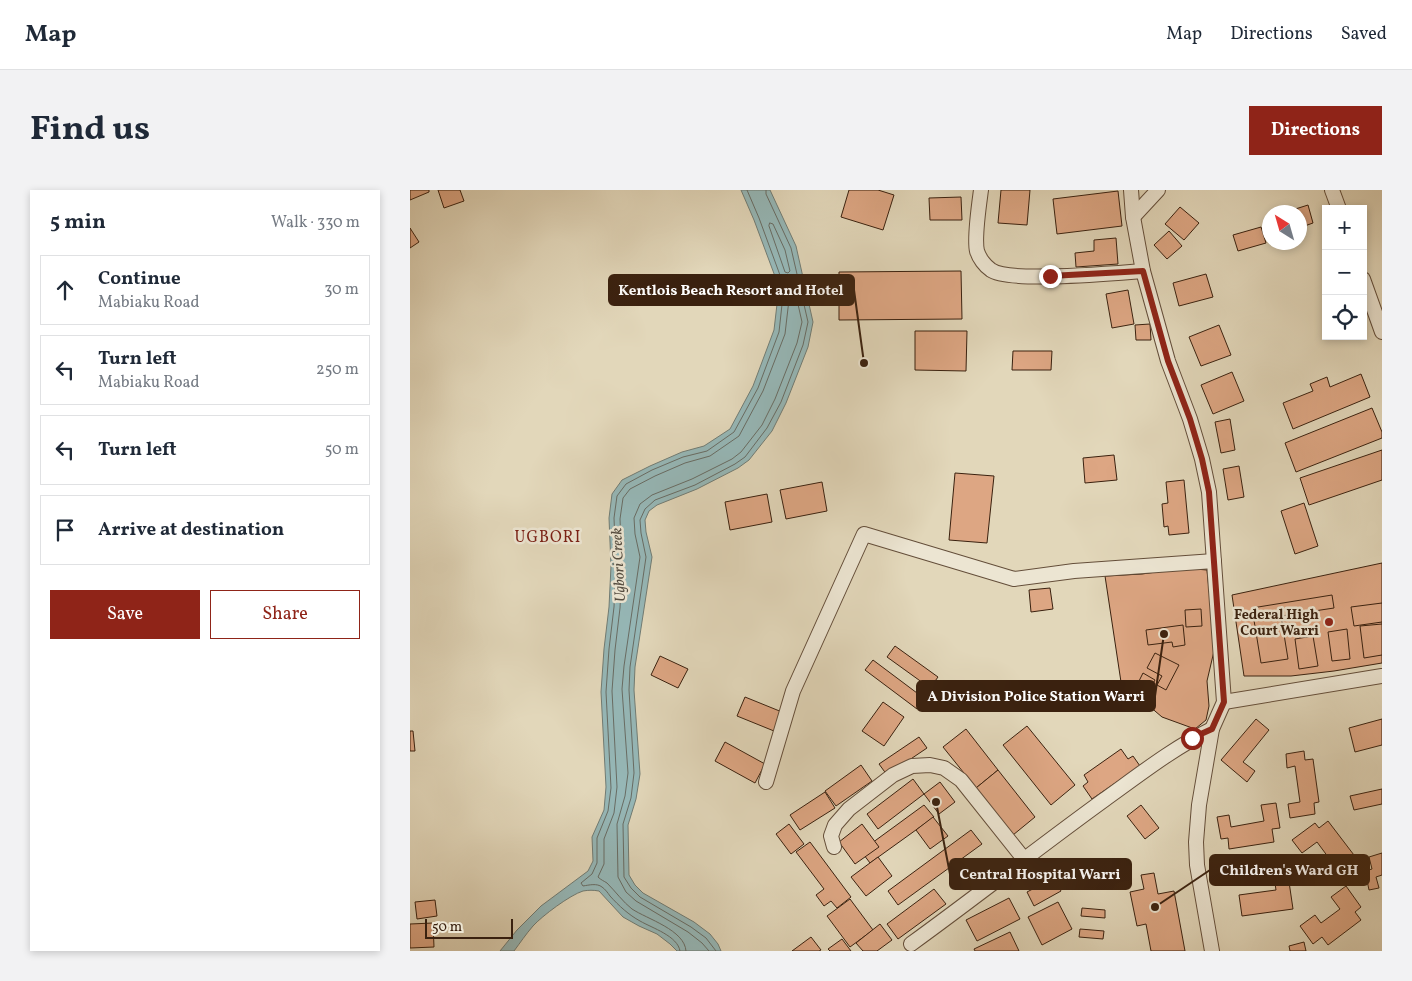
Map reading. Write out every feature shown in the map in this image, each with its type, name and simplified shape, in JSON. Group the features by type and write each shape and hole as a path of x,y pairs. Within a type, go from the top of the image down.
{"street":[{"path":"981,190 976,239 977,252 991,270 1006,275 1050,276 1143,271"},
{"path":"1131,190 1133,217 1143,271 1168,361 1190,419 1202,459 1209,492 1224,702 1212,729 1199,805 1196,842 1197,865 1212,951"},
{"path":"1133,217 1158,190"},
{"path":"1332,190 1337,205"},
{"path":"1367,284 1376,296 1382,332"},
{"path":"766,782 793,691 864,534 1014,579 1074,571 1214,561"},
{"path":"1224,702 1382,676"},
{"path":"911,944 1150,766 1192,738 1212,729"},
{"path":"834,847 831,836 835,825 849,809 893,774 912,766 930,765 944,768 961,780 1024,859"}],"water":[{"name":"Ugbori Creek","path":"741,190 770,190 796,246 813,322 808,347 786,403 772,431 749,460 738,468 697,489 657,505 649,511 645,520 652,557 635,667 634,690 640,774 636,799 628,825 629,875 635,885 643,893 694,922 710,934 721,951 677,951 657,934 623,917 599,891 591,890 577,893 549,912 533,926 514,951 500,951 517,930 541,906 588,871 593,861 592,837 604,810 606,787 601,692 609,607 611,566 609,518 612,494 622,480 682,452 704,446 730,429 753,386 774,330 779,287"}],"building":[{"path":"410,190 429,190 429,192 410,200"},
{"path":"438,190 460,190 464,201 444,208"},
{"path":"849,190 878,190 894,195 883,230 841,217"},
{"path":"1001,190 1030,190 1027,225 998,223"},
{"path":"1118,191 1122,226 1057,234 1053,199"},
{"path":"961,197 962,220 930,220 929,198"},
{"path":"1307,205 1313,223 1307,225"},
{"path":"1180,207 1199,223 1184,240 1165,224"},
{"path":"1261,227 1262,244 1238,251 1233,235"},
{"path":"410,228 419,242 410,248"},
{"path":"1169,231 1182,246 1167,259 1154,245"},
{"path":"1116,238 1118,264 1076,267 1075,253 1094,251 1094,240"},
{"path":"961,271 962,319 839,320 839,272"},
{"path":"1206,274 1213,297 1179,306 1173,283"},
{"path":"1128,290 1134,324 1112,328 1106,294"},
{"path":"1150,324 1151,340 1136,340 1135,325"},
{"path":"1219,325 1231,355 1201,366 1189,337"},
{"path":"915,331 967,331 966,371 915,370"},
{"path":"1013,351 1052,351 1051,370 1012,370"},
{"path":"1232,372 1244,401 1213,414 1201,385"},
{"path":"1361,374 1370,397 1293,429 1283,403 1313,391 1310,384 1327,377 1330,387"},
{"path":"1372,408 1382,432 1382,438 1296,472 1285,443"},
{"path":"1230,419 1235,450 1221,453 1215,422"},
{"path":"1382,450 1382,480 1309,505 1300,478"},
{"path":"1114,455 1117,480 1085,483 1083,458"},
{"path":"1239,466 1244,497 1228,500 1223,469"},
{"path":"955,473 994,476 987,543 949,540"},
{"path":"1184,480 1189,533 1169,535 1168,526 1164,527 1162,504 1168,503 1166,482"},
{"path":"822,482 827,511 786,519 780,490"},
{"path":"767,494 772,522 730,530 725,502"},
{"path":"1304,503 1318,546 1295,554 1281,511"},
{"path":"1382,563 1382,663 1291,676 1244,676 1232,595"},
{"path":"1183,568 1207,570 1212,617 1214,651 1207,681 1209,706 1206,720 1195,729 1162,717 1121,682 1105,576 1142,574"},
{"path":"1050,588 1053,609 1031,612 1029,590"},
{"path":"1332,595 1334,608 1281,616 1288,659 1261,663 1252,608"},
{"path":"1382,603 1382,622 1354,626 1351,607"},
{"path":"1201,609 1202,626 1186,627 1185,610"},
{"path":"1382,624 1382,655 1364,658 1360,626"},
{"path":"1183,625 1185,645 1173,647 1172,642 1148,645 1146,630"},
{"path":"1347,629 1350,659 1332,661 1328,632"},
{"path":"1313,636 1318,666 1299,669 1295,639"},
{"path":"895,646 938,677 930,688 887,657"},
{"path":"1155,653 1179,665 1166,690 1157,685 1162,676 1147,668"},
{"path":"660,656 688,669 678,688 651,675"},
{"path":"873,660 925,699 917,709 865,670"},
{"path":"1143,673 1155,680 1151,687 1139,681"},
{"path":"745,697 782,712 774,731 737,716"},
{"path":"883,702 904,717 884,746 862,731"},
{"path":"1256,719 1269,730 1243,762 1255,771 1247,782 1221,760"},
{"path":"1382,719 1382,745 1355,752 1349,728"},
{"path":"1027,726 1075,785 1051,805 1003,745"},
{"path":"966,729 998,770 976,788 943,747"},
{"path":"410,731 413,731 415,751 410,751"},
{"path":"919,737 927,748 887,775 879,764"},
{"path":"725,742 765,764 755,783 715,761"},
{"path":"1121,749 1128,759 1133,756 1140,766 1092,799 1083,786 1088,782 1084,775"},
{"path":"1304,751 1305,760 1313,759 1319,802 1314,803 1315,814 1290,818 1288,804 1300,802 1295,766 1287,768 1286,754"},
{"path":"861,765 872,781 836,806 825,791"},
{"path":"998,770 1035,817 1013,835 976,788"},
{"path":"913,779 924,794 878,829 867,814"},
{"path":"940,782 955,802 939,814 924,794"},
{"path":"1382,789 1382,804 1354,810 1350,796"},
{"path":"825,792 835,808 800,830 790,815"},
{"path":"1276,803 1280,828 1272,829 1274,842 1229,849 1228,838 1221,839 1217,817 1229,815 1231,827 1264,821 1261,805"},
{"path":"924,805 934,817 870,863 861,851"},
{"path":"1141,805 1159,828 1145,839 1127,816"},
{"path":"933,817 948,836 930,849 916,830"},
{"path":"1328,821 1357,859 1340,873 1317,842 1302,853 1292,840 1315,823 1319,828"},
{"path":"789,824 804,844 791,854 776,834"},
{"path":"862,824 879,847 855,864 839,842"},
{"path":"971,830 982,844 898,905 888,891"},
{"path":"810,842 851,897 837,908 831,901 824,906 816,895 824,889 796,852"},
{"path":"1382,853 1382,875 1376,877 1379,888 1369,890 1365,871 1372,869 1369,857"},
{"path":"878,857 892,876 866,896 851,877"},
{"path":"1154,873 1158,894 1174,891 1185,951 1151,951 1146,924 1137,926 1130,892 1144,889 1141,875"},
{"path":"1288,875 1293,909 1242,916 1239,895 1276,890 1274,877"},
{"path":"1054,878 1061,891 1034,906 1027,892"},
{"path":"1346,886 1361,907 1355,912 1361,920 1328,945 1322,937 1313,944 1300,926 1315,915 1321,923 1340,909 1331,897"},
{"path":"934,889 946,904 898,939 887,924"},
{"path":"1009,898 1020,919 977,941 966,920"},
{"path":"850,899 873,930 850,947 827,916"},
{"path":"435,900 437,916 417,919 415,902"},
{"path":"1058,902 1072,929 1042,945 1028,917"},
{"path":"1082,908 1105,910 1105,918 1081,916"},
{"path":"433,923 434,947 410,948 410,924"},
{"path":"880,924 892,940 877,951 863,951 856,943"},
{"path":"1080,929 1104,931 1103,939 1079,937"},
{"path":"1010,932 1019,951 975,951 974,949"},
{"path":"811,937 821,950 792,951"},
{"path":"842,939 851,951 830,951 828,949"},
{"path":"1304,942 1306,951 1290,951 1289,946"}],"place":[{"name":"Kentlois Beach Resort and Hotel","path":"864,363"},
{"name":"Federal High Court Warri","path":"1329,622"},
{"name":"A Division Police Station Warri","path":"1164,634"},
{"name":"Central Hospital Warri","path":"936,802"},
{"name":"Children's Ward GH","path":"1155,907"}],"district":[{"name":"UGBORI","path":"548,536"}],"route":[{"path":"1050,276 1143,271 1168,361 1190,419 1202,459 1209,492 1224,702 1212,729 1192,738"}]}
